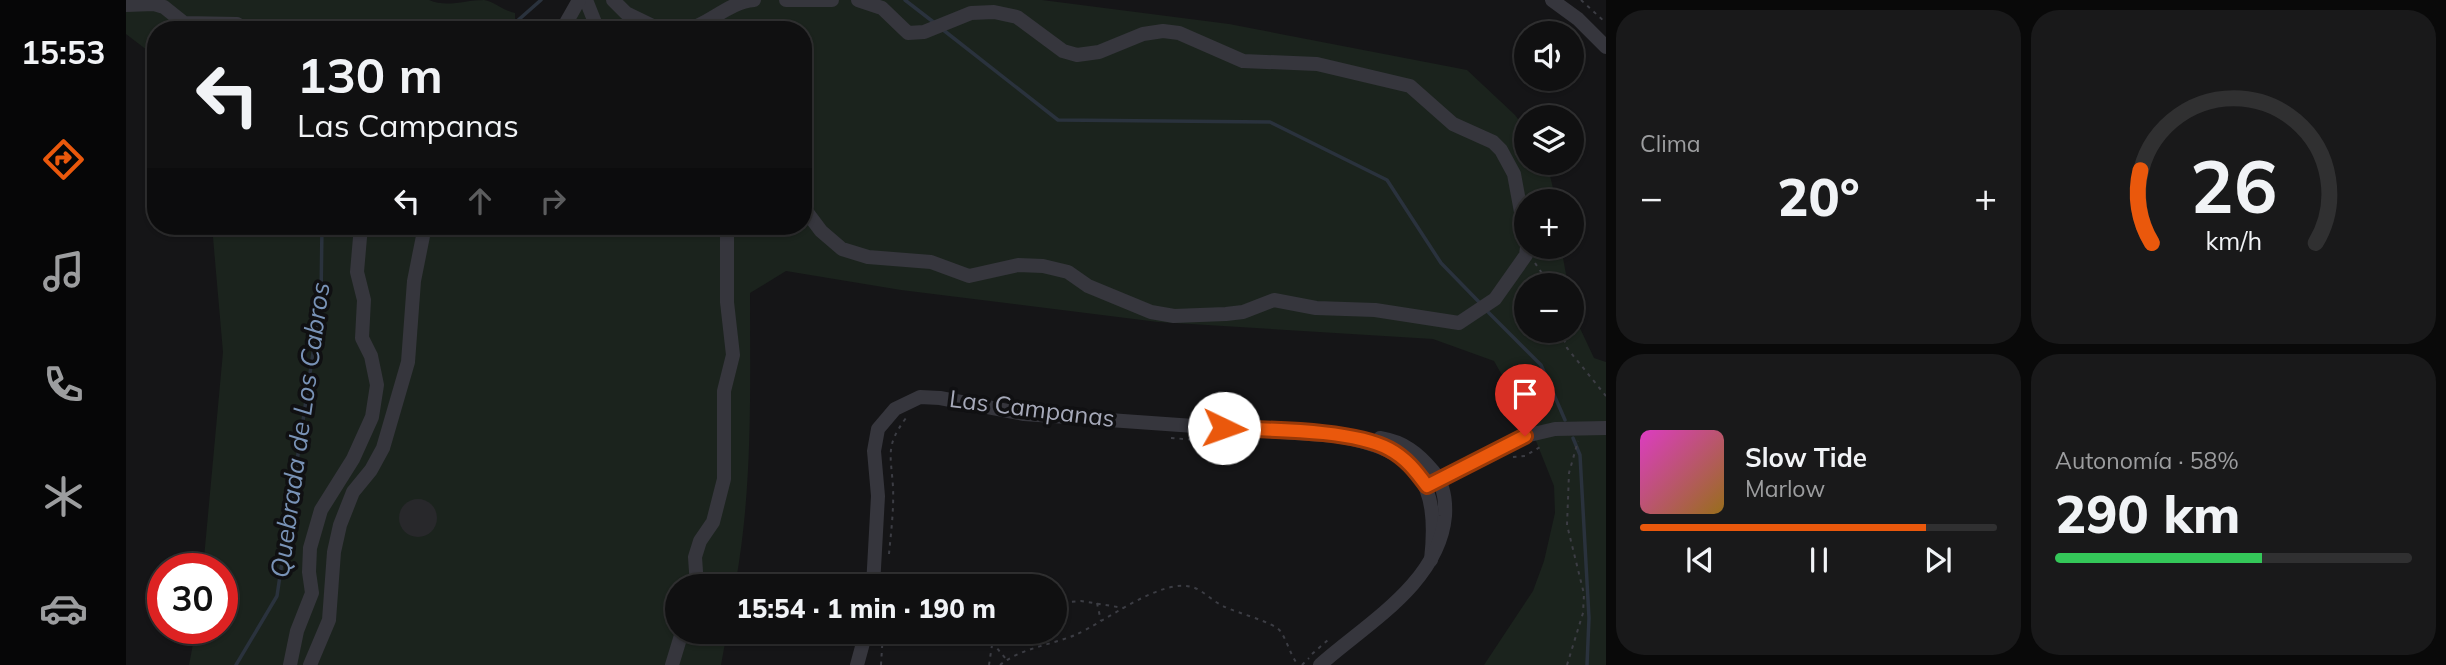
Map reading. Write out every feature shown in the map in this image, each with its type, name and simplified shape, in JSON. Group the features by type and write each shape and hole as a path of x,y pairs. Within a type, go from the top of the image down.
{"street":[{"path":"567,21 579,0"},
{"path":"586,0 594,21"},
{"path":"613,0 626,13 642,21"},
{"path":"708,21 730,7 754,0"},
{"path":"786,0 832,0"},
{"path":"858,0 882,8 908,33 925,32 971,13 994,12 1017,17 1063,51 1077,55 1099,52 1143,34 1163,30 1180,33 1243,61 1317,64 1410,86 1453,124 1493,142 1501,150 1514,174 1517,189"},
{"path":"1552,0 1578,19 1606,47"},
{"path":"126,5 154,4 164,7 182,21"},
{"path":"812,219 821,231 842,249 868,257 931,262 969,276 1018,265 1043,265 1068,272 1088,286 1151,312 1174,316 1243,312 1274,300 1316,308 1375,310 1459,323 1495,299 1522,259"},
{"path":"290,665 297,631 312,593 310,548 321,510 353,459 372,417 377,386 372,356 362,338 364,300 357,272 360,235"},
{"path":"310,665 329,620 334,552 340,525 353,492 371,470 383,448 408,362 414,281 423,235"},
{"path":"696,574 695,557 700,541 713,522 724,479 724,390 733,355 727,302 727,235"},
{"name":"Las Campanas","path":"874,574 878,496 874,450 878,429 894,409 920,397 940,397 1024,414 1274,430 1355,439 1381,438 1404,444 1420,456 1433,482"},
{"path":"1320,665 1394,603 1431,560 1443,539 1446,502 1433,482 1525,436 1555,429 1606,428"},
{"path":"672,665 678,644"},
{"path":"857,665 863,644"}],"path":[{"path":"1581,0 1606,23"},
{"path":"1565,343 1606,396"},
{"path":"888,560 893,486 888,452 895,432 914,413"},
{"path":"1159,437 1242,443"},
{"path":"1567,665 1583,613 1584,594 1567,525 1569,474 1578,438 1574,439"},
{"path":"1513,457 1525,456 1541,446"},
{"path":"1000,665 1102,622 1166,588 1182,584 1196,587 1218,604 1280,630 1289,653 1300,665 1334,636"},
{"path":"1067,603 1097,603 1125,608"},
{"path":"1097,603 1102,622"},
{"path":"881,665 882,644"},
{"path":"989,665 991,644"},
{"path":"994,644 1007,660"}],"shaded area":[{"path":"126,0 429,0 449,4 484,0 515,13 515,21 147,21 147,50 126,34"},
{"path":"581,0 1042,0 1229,24 1467,70 1514,114 1514,175 1550,175 1553,189 1514,189 1514,259 1563,259 1566,273 1514,273 1514,343 1584,343 1584,337 1594,358 1606,362 1606,665 1484,665 1533,591 1544,561 1555,513 1554,486 1528,421 1494,361 1433,339 1158,322 901,290 786,271 750,293 748,477 737,574 665,574 665,644 725,644 721,665 189,665 193,644 238,644 238,553 204,553 223,352 213,235 812,235 812,21 569,21"}],"building":[{"path":"418,499 431,505 437,518 431,531 418,537 405,531 399,518 405,505"}],"waterway":[{"name":"Quebrada de Los Cabros","path":"517,21 541,0"},
{"path":"905,0 936,24"},
{"path":"942,29 1058,120 1270,122 1387,180 1441,263 1481,304"},
{"name":"Quebrada de Los Cabros","path":"236,665 277,596 321,299 322,235"},
{"path":"1486,310 1541,365 1565,420"},
{"path":"1573,438 1580,455 1589,618 1587,665"}],"route":[{"path":"1224,428 1338,436 1387,448 1410,464 1427,486 1525,436"}]}
